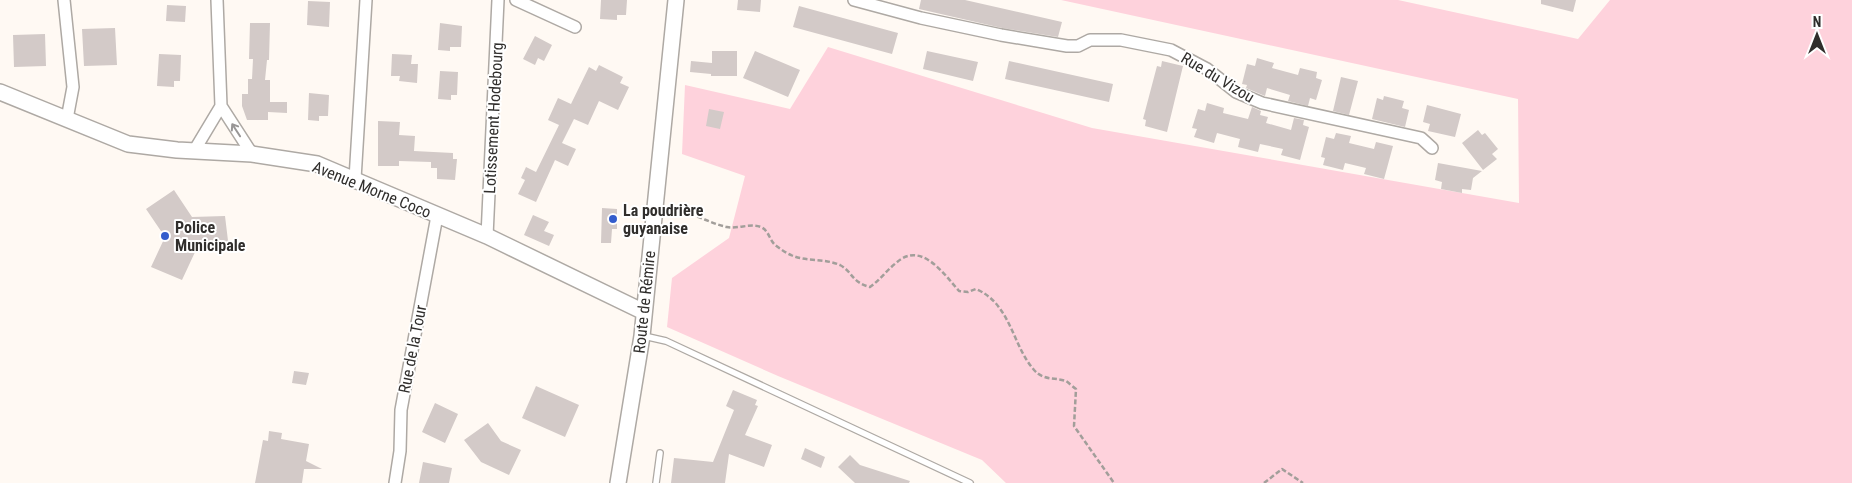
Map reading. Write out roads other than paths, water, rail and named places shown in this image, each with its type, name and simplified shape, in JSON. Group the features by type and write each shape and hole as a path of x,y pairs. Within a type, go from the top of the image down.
{"street":[{"path":"64,0 73,87 67,119"},
{"path":"217,0 221,106 252,154"},
{"path":"355,179 366,0"},
{"name":"Lotissement Hodebourg","path":"487,236 498,0"},
{"path":"516,0 575,27"},
{"name":"Route de Rémire","path":"618,483 642,336 676,0"},
{"name":"Rue du Vizou","path":"854,0 930,20 1058,45 1078,46 1090,40 1121,40 1171,50 1207,69 1236,92 1262,103 1421,138 1432,148"},
{"name":"Avenue Morne Coco","path":"0,92 128,144 252,154 317,164 487,236 644,312"},
{"path":"194,150 221,106"},
{"name":"Rue de la Tour","path":"395,483 400,451 401,410 437,216"}],"lane":[{"path":"642,336 666,341 970,483"},
{"path":"656,483 660,453"}],"place":[{"name":"La poudrière guyanaise","path":"613,219"},
{"name":"Police Municipale","path":"165,236"}]}
